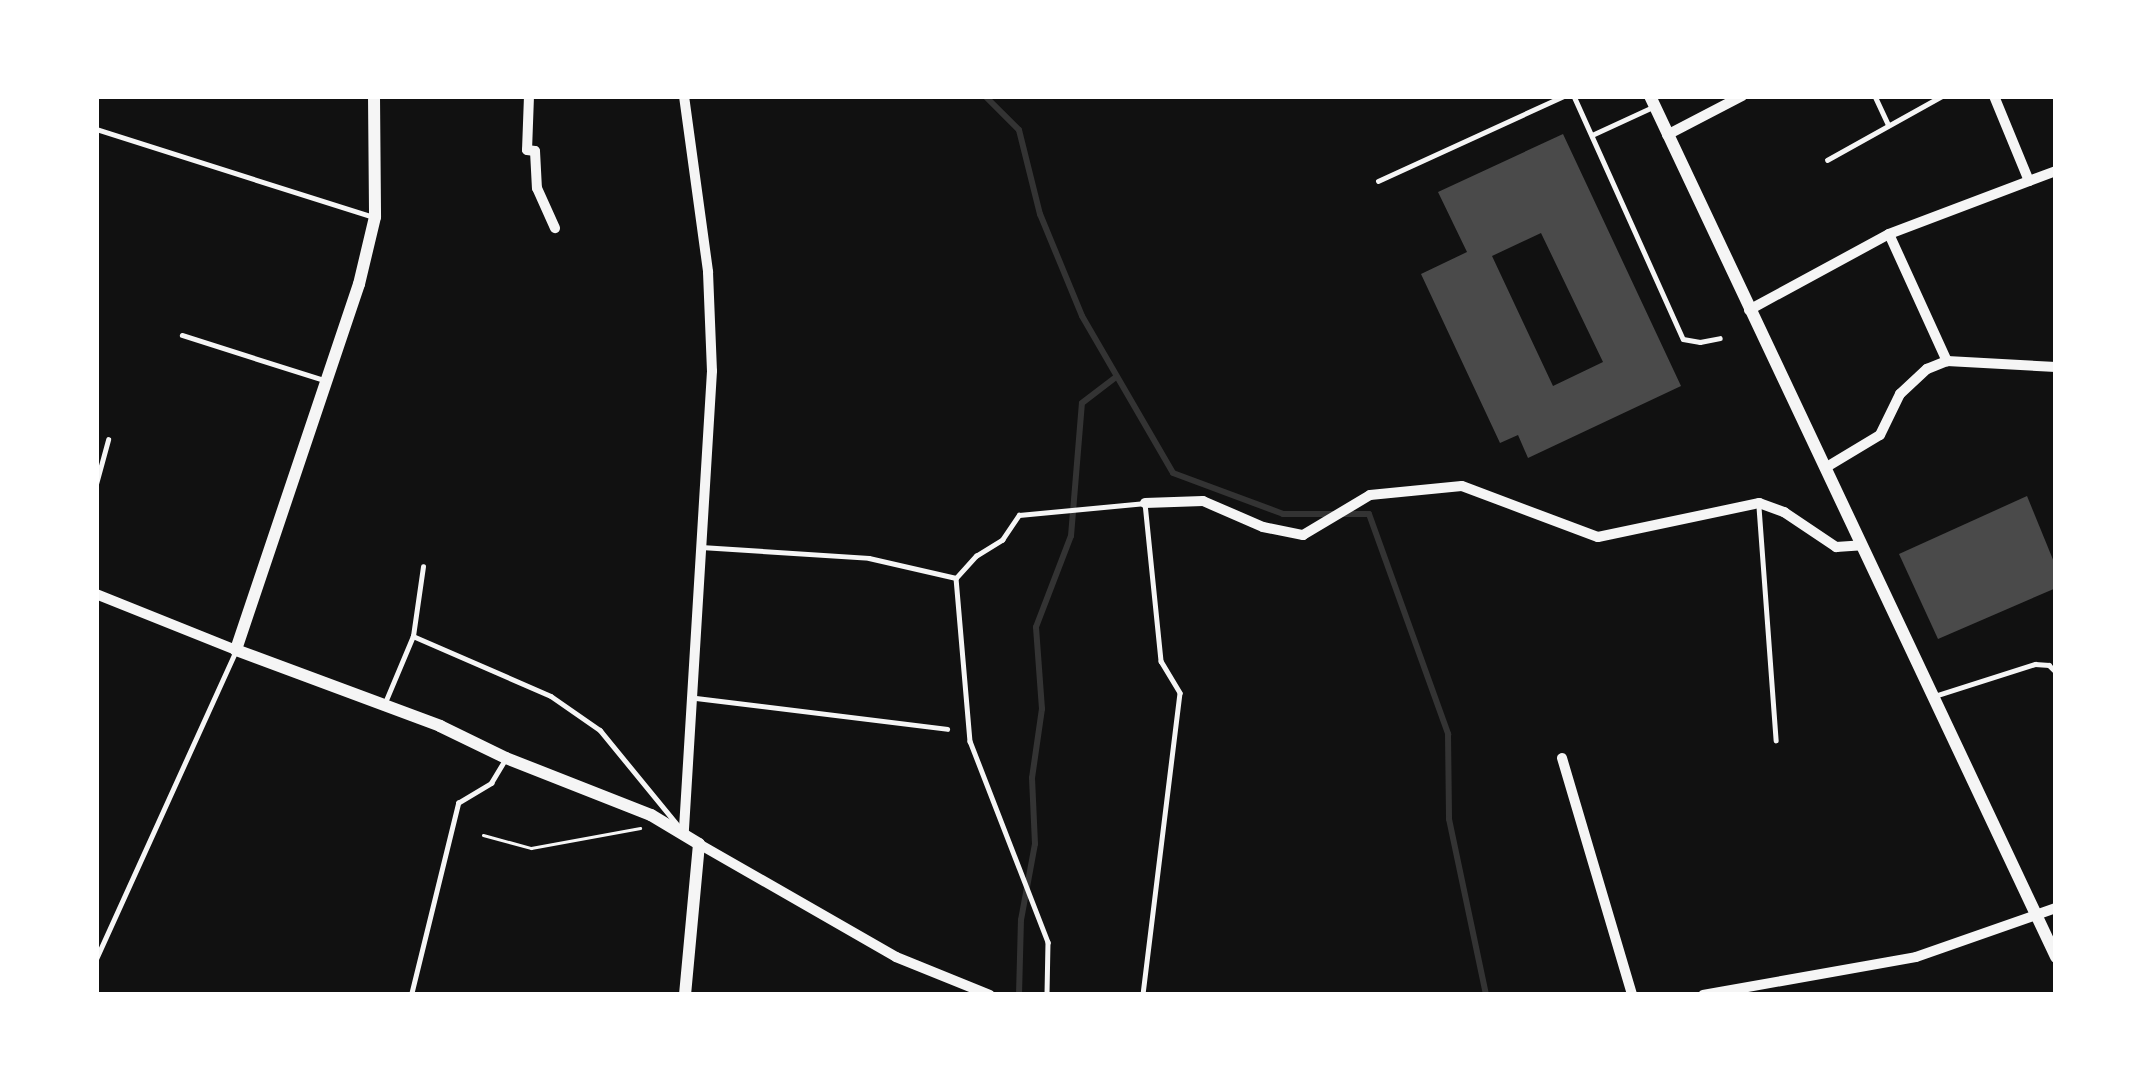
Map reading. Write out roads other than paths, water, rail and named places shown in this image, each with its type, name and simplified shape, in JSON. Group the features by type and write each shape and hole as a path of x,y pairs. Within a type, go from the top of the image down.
{"street":[{"path":"236,650 359,284 375,217 374,96"},
{"path":"529,96 527,150 535,151 537,188 555,229"},
{"path":"684,96 708,272 712,371 696,698 684,834"},
{"path":"1667,135 1742,96"},
{"path":"1994,96 2029,181"},
{"path":"1652,101 2056,957"},
{"path":"1749,310 1889,234 2056,171"},
{"path":"1889,234 1947,361"},
{"path":"1825,468 1866,448 1880,435 1900,394 1927,369 1947,361 2056,368"},
{"path":"1145,503 1203,501 1263,527 1304,535 1370,494 1462,486 1598,537 1759,503 1784,512 1836,547 1862,545"},
{"path":"96,594 384,705 666,824 896,957 990,995"},
{"path":"1562,758 1632,995"},
{"path":"685,995 699,844"},
{"path":"1703,995 1916,957 2056,908"}],"lane":[{"path":"1378,181 1564,96"},
{"path":"1574,96 1683,338 1700,343 1720,338"},
{"path":"1875,96 1888,125"},
{"path":"1827,160 1942,96"},
{"path":"1592,135 1652,101"},
{"path":"96,129 375,217"},
{"path":"182,335 324,380"},
{"path":"96,484 107,440"},
{"path":"1047,995 1048,942 970,741 956,578 976,556 1002,540 1019,515 1145,503 1161,661 1180,693 1143,995"},
{"path":"1759,503 1776,740"},
{"path":"701,547 869,558 956,578"},
{"path":"384,705 413,636 423,567"},
{"path":"413,636 551,696 600,730 684,834"},
{"path":"96,958 236,650"},
{"path":"1935,696 2035,664 2049,664 2056,672"},
{"path":"696,698 946,729"},
{"path":"411,995 458,803 491,784 506,758"}],"waterway":[{"path":"985,96 1019,130 1040,214 1082,316 1173,473 1283,514 1369,514 1448,734 1449,819 1486,995"},
{"path":"1019,995 1021,920 1035,844 1032,778 1042,709 1036,627 1071,536 1082,403 1116,377"}]}
